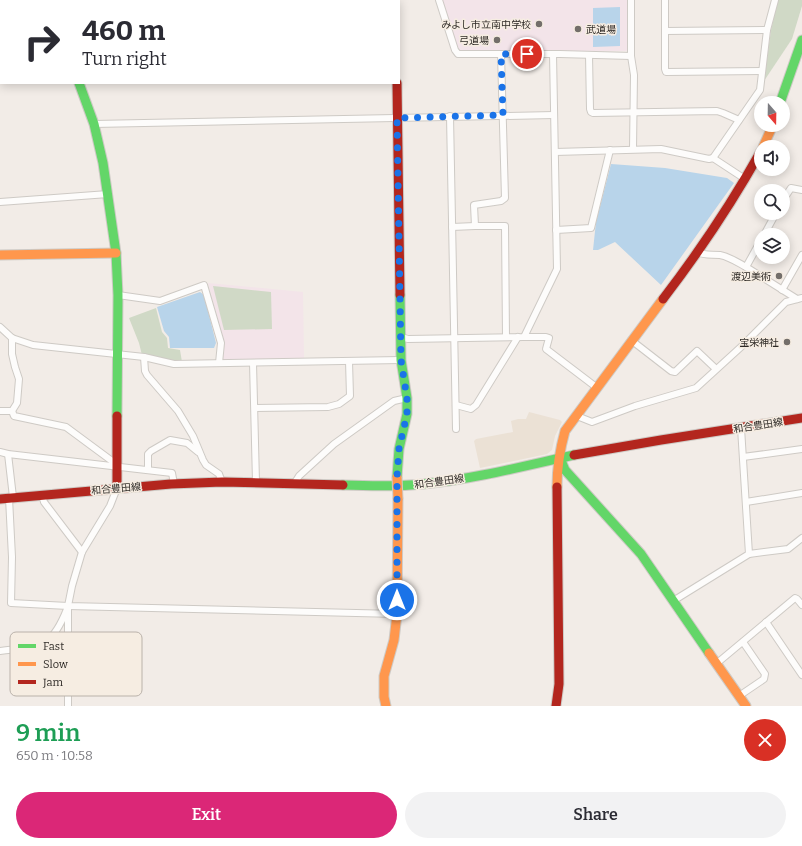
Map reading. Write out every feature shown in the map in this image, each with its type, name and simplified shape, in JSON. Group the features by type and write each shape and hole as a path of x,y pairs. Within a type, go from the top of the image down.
{"street":[{"path":"439,0 455,50 458,54 631,56"},
{"path":"631,0 631,56 634,75 633,149"},
{"path":"665,0 666,72 762,71"},
{"path":"713,158 760,90 767,30 775,0"},
{"path":"665,31 767,30"},
{"path":"782,96 802,40"},
{"path":"475,226 474,205 501,202 505,198 501,54"},
{"path":"456,404 471,409 476,406 521,337 557,268 553,54"},
{"path":"588,55 591,112 593,113 717,111 739,120"},
{"path":"54,632 68,606 82,552 110,506 117,488 118,295 116,253 108,194 94,124 79,84"},
{"path":"386,706 383,692 384,676 394,640 397,614 397,477 399,449 407,414 407,398 401,360 397,84"},
{"path":"94,124 554,115"},
{"path":"450,116 456,429"},
{"path":"555,152 661,149 709,159 713,158 745,180"},
{"path":"556,230 591,228 610,150"},
{"path":"556,706 559,684 557,473 560,449 565,430 577,416 630,340 697,252 745,180 754,164"},
{"path":"790,190 791,188 802,190"},
{"path":"0,202 108,194"},
{"path":"452,226 505,226 506,337"},
{"path":"697,252 703,255 730,257 782,290 800,299"},
{"path":"0,255 116,253"},
{"path":"746,267 754,253"},
{"path":"782,290 802,255"},
{"path":"118,295 160,301 204,285 222,343 219,363"},
{"path":"577,416 592,422 635,406 696,388 742,346 780,307 786,302 800,299"},
{"path":"0,327 12,338 42,347 144,357 174,364 401,360"},
{"path":"401,337 454,338 546,336 549,338 546,349 596,387"},
{"path":"12,338 12,354 19,379 16,402 12,411"},
{"path":"630,340 671,371 675,372 697,350 716,369"},
{"path":"144,357 145,371 147,375 178,411 193,436 199,453 206,465 219,474 222,482"},
{"path":"255,408 328,407 340,404 350,396 349,361"},
{"path":"254,363 256,482"},
{"path":"294,484 299,476 334,444 394,401 407,398"},
{"path":"0,411 12,411"},
{"path":"12,411 14,416 66,427 116,465"},
{"name":"和合豊田線","path":"7,498 117,488 222,482 390,486 423,484 477,476 560,458 661,440 802,418"},
{"path":"742,428 749,554"},
{"path":"148,470 148,454 150,451 170,440 187,442 199,453"},
{"path":"743,457 802,449"},
{"path":"0,452 172,473 174,484"},
{"path":"8,454 7,498 12,557 10,603 68,606 397,614"},
{"path":"560,458 565,470 637,549 746,706"},
{"path":"746,502 802,493"},
{"path":"42,495 44,502 82,552"},
{"path":"673,601 749,554 788,549 802,538"},
{"path":"716,664 795,598 798,599 802,606"},
{"path":"68,606 68,632"},
{"path":"766,622 802,675"},
{"path":"739,696 764,679 765,674 743,642"},
{"path":"0,651 10,650"}],"shaded area":[{"name":"みよし市立南中学校","path":"442,0 627,0 628,49 626,51 462,52 458,48"},
{"path":"208,283 303,292 304,358 221,360 224,341"},
{"path":"529,412 560,420 562,422 555,436 552,450 547,454 480,468 474,441 476,439 513,432 511,421 526,419"}],"green space":[{"path":"778,0 802,0 802,6 792,39 764,81 771,30"},
{"path":"213,286 271,292 272,329 224,330"},
{"path":"156,308 162,332 167,338 168,348 180,350 182,362 174,362 142,355 129,318"}],"water":[{"path":"620,7 620,46 593,47 593,8"},
{"path":"611,164 665,168 727,178 734,183 661,285 615,242 598,250 593,250 596,222"},
{"path":"200,292 204,295 216,343 214,348 170,348 169,337 164,331 157,307"}],"traffic: fast":[{"path":"782,96 802,40"},
{"path":"79,84 94,124 103,163 116,253 118,295 117,416"},
{"path":"397,477 399,449 407,414 407,398 401,360 400,295"},
{"path":"343,485 393,486 442,482 499,472 574,455"},
{"path":"560,458 565,470 641,554 709,653"}],"traffic: slow":[{"path":"766,140 770,132"},
{"path":"0,255 116,253"},
{"path":"557,487 559,459 565,431 663,299"},
{"path":"397,477 398,499"},
{"path":"386,706 384,697 384,676 394,640 397,614 398,499"},
{"path":"709,653 746,706"}],"traffic: jam":[{"path":"397,84 400,295"},
{"path":"663,299 715,227 754,163"},
{"path":"117,416 117,488"},
{"path":"574,455 802,418"},
{"path":"0,499 171,484 222,482 343,485"},
{"path":"556,706 559,684 557,487"}],"place":[{"name":"みよし市立南中学校","path":"539,24"},
{"name":"武道場","path":"578,29"},
{"name":"弓道場","path":"497,40"},
{"name":"渡辺美術","path":"779,276"},
{"name":"宝栄神社","path":"787,342"}],"route":[{"path":"397,600 397,477 399,449 406,425 407,414 407,398 401,360 397,118 503,115 501,54 527,54"}]}
